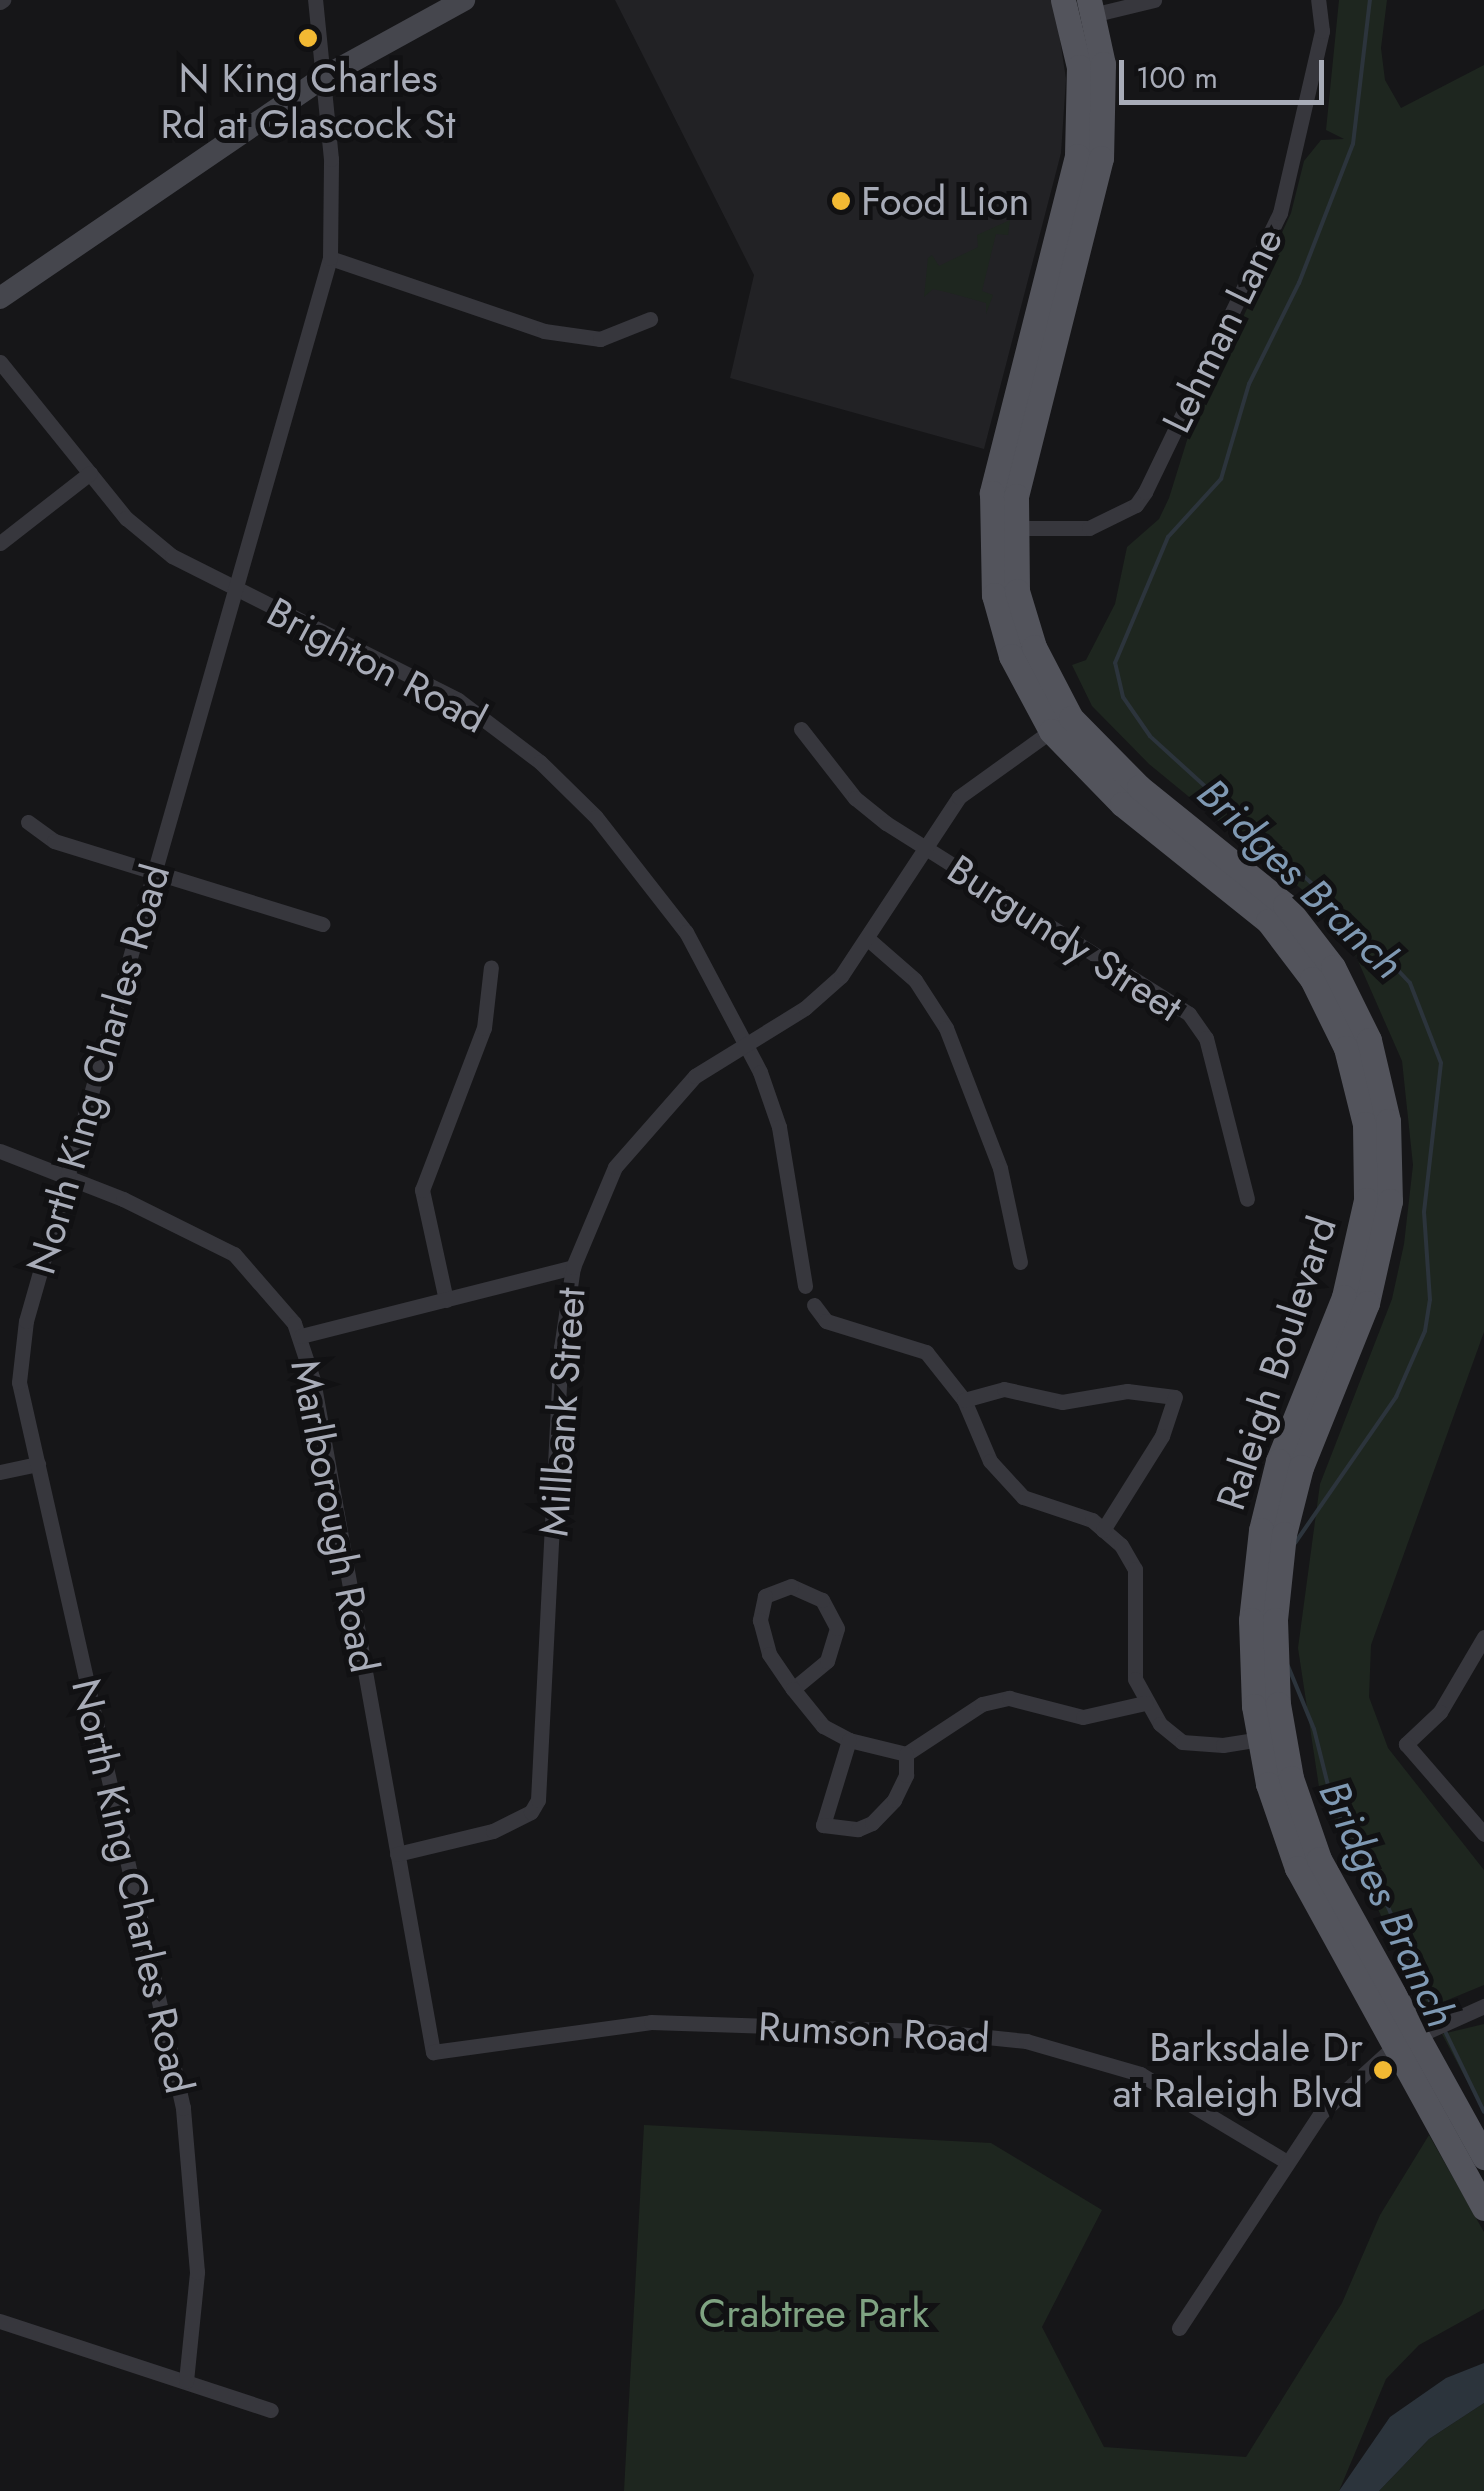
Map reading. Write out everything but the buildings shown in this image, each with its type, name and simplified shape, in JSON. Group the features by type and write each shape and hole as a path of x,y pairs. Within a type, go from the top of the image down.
{"main road":[{"name":"Raleigh Boulevard","path":"1079,9 1077,156 992,493 1002,527 1000,622 1061,724 1122,804 1268,920 1332,1014 1356,1083 1368,1163 1361,1238 1344,1297 1278,1462 1260,1530 1251,1620 1296,1868 1484,2156"},
{"name":"Raleigh Boulevard","path":"1405,2040 1484,2208"}],"street":[{"name":"North King Charles Road","path":"186,2381 197,2272 183,2108 20,1382 26,1320 70,1179 330,258 324,77 315,0"},
{"path":"0,298 324,77 464,0"},
{"path":"1079,9 1154,0"},
{"name":"Lehman Lane","path":"1002,527 1090,528 1136,505 1145,492 1280,212 1322,31 1318,0"},
{"path":"330,258 544,331 600,339 650,319"},
{"name":"Brighton Road","path":"0,362 126,518 172,556 458,700 540,762 596,817 668,906 746,1045 779,1127 804,1286"},
{"path":"0,543 90,473"},
{"name":"Millbank Street","path":"397,1854 493,1831 538,1800 561,1348 573,1267 598,1198 633,1142 696,1076 805,1008 841,976 959,797 1061,724"},
{"name":"Burgundy Street","path":"801,728 855,798 1188,1014 1206,1038 1248,1199"},
{"path":"28,822 54,841 322,924"},
{"path":"868,939 914,980 946,1028 1000,1168 1020,1262"},
{"path":"446,1300 422,1190 484,1028 492,966"},
{"name":"Marlborough Road","path":"0,1151 234,1254 271,1290 300,1336 433,2052"},
{"path":"300,1336 573,1267"},
{"path":"814,1305 826,1320 926,1352 964,1400 990,1461 1023,1497 1103,1530 1135,1569 1135,1679 1146,1703 1182,1742 1271,1738"},
{"path":"964,1400 1004,1389 1062,1402 1127,1391 1175,1398 1162,1436 1103,1530"},
{"path":"0,1472 38,1464"},
{"path":"793,1689 827,1661 837,1628 822,1600 791,1586 765,1596 760,1620 770,1654 793,1689 824,1726 849,1740 906,1754 982,1704 1009,1698 1083,1717 1146,1703"},
{"path":"1484,1637 1440,1712 1406,1744 1484,1834"},
{"path":"849,1740 824,1825 858,1829 872,1823 894,1800 906,1775 906,1754"},
{"path":"1179,2328 1320,2114 1405,2040 1484,2006"},
{"name":"Rumson Road","path":"433,2052 652,2022 1026,2041 1140,2074 1287,2162"},
{"path":"0,2321 271,2410"}],"shaded area":[{"path":"615,0 1054,0 1066,79 1061,153 984,449 730,378 754,275"},
{"path":"1484,2363 1484,2403 1429,2439 1379,2491 1339,2491 1390,2417 1446,2378"}],"green space":[{"path":"1339,0 1387,0 1381,48 1385,80 1401,108 1484,65 1484,1332 1371,1645 1369,1697 1388,1748 1484,1870 1484,1985 1426,2009 1319,1787 1298,1648 1320,1484 1392,1299 1404,1244 1413,1165 1402,1061 1355,954 1305,892 1149,764 1092,706 1072,665 1086,660 1115,604 1127,547 1159,519 1169,498 1188,437 1291,213 1304,161 1321,140 1344,139 1326,130"},
{"path":"1010,220 1008,235 996,234 982,291 993,295 986,314 986,303 950,293 933,289 924,297 928,258 932,255 939,266 978,247 977,235"},
{"path":"1484,2024 1484,2113 1442,2034"},
{"name":"Crabtree Park","path":"644,2125 991,2143 1102,2210 1042,2327 1104,2447 1246,2457 1342,2303 1380,2215 1429,2135 1484,2232 1484,2309 1419,2345 1386,2379 1339,2491 624,2491"},
{"path":"1484,2403 1484,2491 1379,2491 1429,2439"}],"waterway":[{"name":"Bridges Branch","path":"1295,1543 1396,1397 1425,1331 1430,1300 1424,1212 1441,1063 1410,983 1341,910 1150,736 1123,697 1115,663 1168,537 1221,479 1249,384 1299,283 1353,144 1370,0"},
{"name":"Bridges Branch","path":"1288,1666 1314,1729 1334,1809 1362,1849 1438,2019"},
{"name":"Bridges Branch","path":"1443,2027 1484,2112"}],"place":[{"name":"N King Charles Rd at Glascock St","path":"308,38"},
{"name":"Food Lion","path":"841,201"},
{"name":"Barksdale Dr at Raleigh Blvd","path":"1383,2070"}]}
